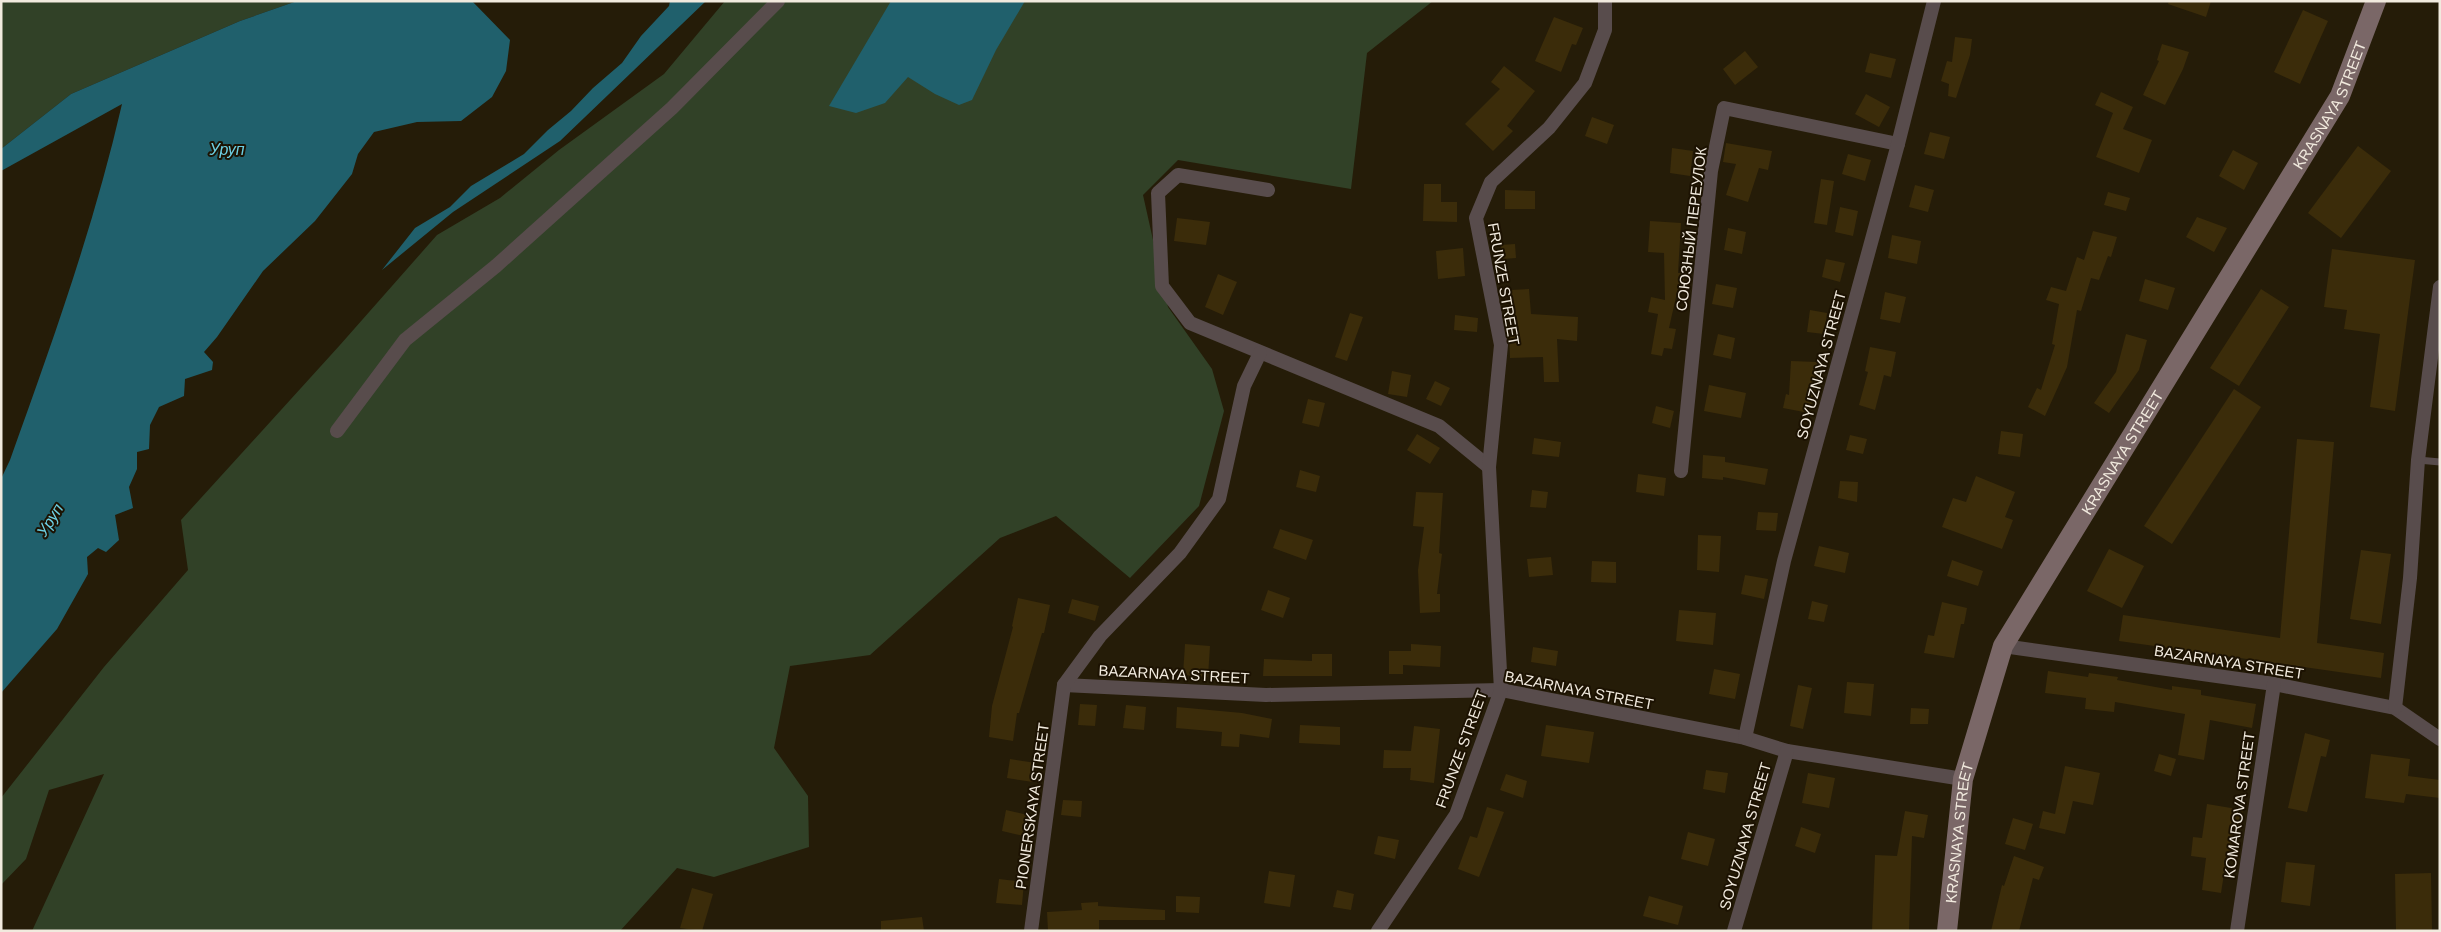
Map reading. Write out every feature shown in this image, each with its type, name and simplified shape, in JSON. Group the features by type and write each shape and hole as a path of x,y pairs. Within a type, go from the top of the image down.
{"street":[{"path":"337,431 405,340 496,266 665,114 778,1"},
{"name":"FRUNZE STREET","path":"1378,931 1456,815 1500,690 1489,467 1501,346 1476,218 1492,182 1549,128 1585,83 1605,30 1605,1"},
{"name":"SOYUZNAYA STREET","path":"1745,738 1784,562 1898,144 1934,1"},
{"name":"KRASNAYA STREET","path":"1947,931 1963,779 2002,646 2340,96 2365,36 2376,1"},
{"name":"СОЮЗНЫЙ ПЕРЕУЛОК","path":"1681,471 1711,171 1724,108 1898,144"},
{"path":"1268,190 1178,175 1158,193 1162,286 1190,322 1260,353 1439,426 1489,467"},
{"path":"2395,708 2410,578 2418,460 2440,287"},
{"path":"1064,685 1100,636 1180,553 1219,499 1244,386 1260,353"},
{"name":"BAZARNAYA STREET","path":"2002,646 2274,684 2395,708 2440,739"},
{"name":"KOMAROVA STREET","path":"2237,931 2274,684"},
{"name":"BAZARNAYA STREET","path":"1064,685 1266,695 1500,690 1745,738 1787,751 1963,779"},
{"name":"PIONERSKAYA STREET","path":"1031,931 1064,685"},
{"name":"SOYUZNAYA STREET","path":"1734,931 1787,751"}],"lane":[{"path":"2418,460 2440,462"}],"green space":[{"path":"1,1 297,1 240,21 71,94 1,149"},
{"path":"725,1 1433,1 1367,53 1351,189 1178,160 1143,195 1168,307 1212,369 1224,411 1199,506 1130,578 1056,516 1000,538 870,655 790,666 774,748 808,796 809,847 714,877 677,868 620,931 32,931 104,774 49,790 26,859 1,885 1,798 104,667 188,570 181,520 437,235 500,198 559,150 664,74"}],"water":[{"name":"Уруп","path":"297,1 472,1 510,40 506,71 492,97 461,121 417,122 374,132 358,154 352,174 315,221 263,271 217,337 204,352 213,362 212,370 185,379 184,396 159,407 150,425 149,449 137,452 137,469 129,487 133,508 115,515 119,540 106,552 98,548 87,557 88,574 57,629 1,693 1,479 10,460 71,284 99,195 122,104 1,171 1,149 71,94 240,21"},
{"path":"670,1 706,1 560,141 453,212 382,270 415,228 450,207 471,186 524,154 548,130 571,111 593,88 622,63 641,36 669,6"},
{"path":"891,1 1025,1 996,50 972,100 959,105 935,94 908,77 885,103 856,113 829,106"}],"building":[{"path":"2169,1 2211,1 2206,17 2168,4"},
{"path":"2303,10 2328,21 2300,84 2274,72"},
{"path":"1554,17 1583,28 1576,45 1572,44 1561,72 1535,61"},
{"path":"1955,37 1972,39 1970,55 1956,98 1948,96 1949,84 1941,81 1947,61 1952,62"},
{"path":"2162,44 2189,52 2183,69 2165,105 2143,95 2159,61 2157,60"},
{"path":"1745,51 1758,67 1735,85 1723,69"},
{"path":"1870,53 1896,59 1891,78 1865,72"},
{"path":"1504,66 1535,91 1507,126 1513,131 1493,151 1465,124 1500,89 1491,82"},
{"path":"2101,92 2133,107 2123,129 2152,140 2139,173 2096,157 2113,113 2095,105"},
{"path":"1866,94 1890,107 1879,127 1855,114"},
{"path":"1592,117 1614,125 1607,144 1585,136"},
{"path":"1930,132 1950,137 1944,159 1924,154"},
{"path":"1726,143 1772,151 1768,170 1759,168 1748,202 1726,195 1736,164 1723,162"},
{"path":"2358,146 2391,171 2341,238 2308,213"},
{"path":"1672,148 1693,151 1690,176 1670,173"},
{"path":"2233,150 2258,163 2244,190 2219,176"},
{"path":"1848,154 1871,160 1865,181 1842,174"},
{"path":"1821,179 1834,181 1827,225 1814,223"},
{"path":"1424,184 1441,184 1441,202 1457,202 1457,222 1423,221"},
{"path":"1915,185 1934,190 1928,212 1909,207"},
{"path":"1505,190 1535,191 1535,209 1505,209"},
{"path":"2108,192 2130,198 2126,211 2104,205"},
{"path":"1840,207 1858,211 1853,236 1835,232"},
{"path":"2197,217 2227,228 2214,252 2186,237"},
{"path":"1177,218 1210,222 1206,245 1174,241"},
{"path":"1650,221 1681,223 1678,273 1684,273 1684,288 1678,288 1669,328 1676,329 1672,349 1664,348 1662,356 1651,354 1658,314 1648,312 1651,297 1665,300 1664,253 1648,252"},
{"path":"1728,228 1746,232 1742,254 1724,250"},
{"path":"2093,231 2117,237 2111,257 2108,256 2099,280 2091,278 2081,311 2077,310 2067,367 2045,416 2028,407 2037,388 2041,390 2055,345 2052,344 2059,304 2046,300 2051,287 2066,291 2077,257 2084,260"},
{"path":"1892,235 1921,241 1917,264 1888,258"},
{"path":"1515,244 1516,258 1502,259 1501,245"},
{"path":"1463,248 1465,276 1438,279 1436,251"},
{"path":"2332,249 2415,260 2395,411 2370,407 2380,334 2344,329 2347,310 2324,307"},
{"path":"1826,259 1845,263 1840,282 1822,277"},
{"path":"1218,274 1237,282 1223,315 1205,307"},
{"path":"2145,279 2175,288 2168,310 2139,301"},
{"path":"1716,284 1737,288 1733,308 1712,304"},
{"path":"1529,289 1531,314 1578,317 1577,341 1557,339 1559,382 1544,382 1543,357 1510,358 1509,333 1512,333 1510,290"},
{"path":"2261,289 2289,307 2239,386 2210,368"},
{"path":"1885,292 1906,297 1900,323 1880,319"},
{"path":"1810,310 1827,313 1824,334 1807,332"},
{"path":"1350,313 1363,317 1347,361 1335,357"},
{"path":"1455,315 1478,318 1477,332 1454,330"},
{"path":"1718,334 1735,338 1731,359 1713,355"},
{"path":"2126,334 2147,340 2139,370 2109,413 2094,403 2116,372"},
{"path":"1870,347 1896,352 1891,377 1884,375 1875,410 1859,405 1868,372 1865,371"},
{"path":"1791,361 1817,362 1816,387 1809,413 1783,408 1786,394 1789,395"},
{"path":"1392,371 1411,375 1407,397 1388,394"},
{"path":"1435,381 1450,388 1441,406 1426,399"},
{"path":"1709,385 1746,393 1741,418 1704,411"},
{"path":"2234,389 2261,407 2172,544 2144,526"},
{"path":"1308,399 1325,403 1319,427 1302,423"},
{"path":"1656,406 1674,411 1670,428 1652,423"},
{"path":"2001,431 2023,434 2020,457 1998,454"},
{"path":"1417,434 1440,448 1430,464 1407,450"},
{"path":"1850,435 1867,439 1863,454 1846,450"},
{"path":"1534,438 1561,442 1559,457 1532,454"},
{"path":"2297,439 2334,442 2317,643 2384,653 2381,678 2119,641 2123,615 2280,638"},
{"path":"1703,455 1725,457 1725,462 1768,469 1765,485 1723,477 1723,480 1702,478"},
{"path":"1300,470 1320,476 1316,492 1296,487"},
{"path":"1638,474 1666,478 1664,496 1636,492"},
{"path":"1976,476 2015,492 2005,517 2013,520 2002,549 1942,527 1953,498 1966,502"},
{"path":"1840,481 1858,482 1857,502 1838,498"},
{"path":"1532,490 1548,492 1546,508 1530,507"},
{"path":"1416,492 1443,493 1439,553 1442,554 1437,594 1440,594 1440,612 1420,613 1418,570 1424,527 1413,526"},
{"path":"1758,512 1778,513 1776,531 1756,530"},
{"path":"1280,529 1313,540 1306,560 1273,548"},
{"path":"1698,535 1721,536 1719,572 1697,570"},
{"path":"1819,546 1849,553 1845,573 1814,566"},
{"path":"2109,549 2144,566 2122,608 2087,591"},
{"path":"2361,550 2391,554 2381,624 2350,619"},
{"path":"1551,557 1553,575 1529,577 1527,559"},
{"path":"1952,560 1983,571 1978,586 1947,576"},
{"path":"1592,561 1616,562 1616,583 1591,582"},
{"path":"1745,575 1768,579 1764,599 1741,594"},
{"path":"1268,590 1290,598 1283,618 1261,610"},
{"path":"1018,598 1050,605 1044,633 1042,633 1019,713 1017,713 1013,741 989,737 992,706 1013,627"},
{"path":"1072,599 1099,606 1095,621 1068,613"},
{"path":"1812,601 1828,605 1824,622 1808,619"},
{"path":"1942,602 1967,608 1964,624 1961,624 1954,658 1924,653 1928,635 1934,636"},
{"path":"1679,610 1716,613 1713,645 1676,641"},
{"path":"1185,644 1210,646 1208,677 1183,675"},
{"path":"1411,644 1441,646 1440,667 1403,665 1403,674 1389,674 1389,651 1411,651"},
{"path":"1533,647 1558,651 1556,666 1531,662"},
{"path":"1312,654 1332,654 1332,676 1263,676 1264,659 1312,661"},
{"path":"1714,669 1740,674 1735,699 1709,694"},
{"path":"2048,671 2088,677 2089,673 2118,677 2117,680 2172,690 2172,686 2201,690 2201,695 2256,704 2252,728 2210,720 2204,760 2178,755 2185,714 2115,702 2114,712 2085,709 2086,698 2045,693"},
{"path":"1847,682 1874,684 1871,716 1844,713"},
{"path":"1798,685 1812,688 1803,729 1790,726"},
{"path":"1080,704 1097,705 1095,726 1078,725"},
{"path":"1126,705 1146,707 1144,730 1123,728"},
{"path":"1177,707 1242,713 1272,719 1269,738 1240,734 1239,747 1221,746 1222,732 1176,728"},
{"path":"1911,708 1929,709 1928,724 1910,724"},
{"path":"1300,725 1340,727 1340,745 1299,743"},
{"path":"1546,725 1594,732 1589,763 1541,756"},
{"path":"1414,726 1440,729 1434,783 1410,780 1411,768 1383,768 1384,750 1411,751"},
{"path":"2305,733 2330,740 2326,757 2321,756 2307,812 2288,808"},
{"path":"2159,754 2176,759 2171,776 2154,771"},
{"path":"2371,754 2410,759 2408,776 2440,780 2440,798 2406,794 2404,803 2365,798"},
{"path":"1010,759 1036,763 1033,782 1007,778"},
{"path":"2065,766 2100,773 2093,805 2073,801 2065,834 2039,828 2043,811 2055,814"},
{"path":"1706,770 1728,773 1725,793 1703,789"},
{"path":"1808,773 1835,778 1829,808 1802,803"},
{"path":"1506,774 1527,781 1523,798 1500,790"},
{"path":"1063,800 1082,801 1081,817 1061,815"},
{"path":"2207,804 2243,810 2238,838 2233,837 2229,861 2226,861 2221,893 2202,890 2206,858 2191,856 2193,837 2202,838"},
{"path":"1487,807 1504,812 1479,877 1458,869 1470,836 1477,838"},
{"path":"1006,810 1028,815 1024,836 1002,831"},
{"path":"1905,811 1928,815 1924,838 1912,836 1909,931 1872,931 1875,855 1897,856"},
{"path":"2013,818 2033,824 2025,850 2005,844"},
{"path":"1801,827 1821,834 1815,853 1795,846"},
{"path":"1688,832 1715,839 1708,866 1681,859"},
{"path":"1378,836 1399,840 1395,859 1374,854"},
{"path":"2014,856 2044,867 2039,880 2033,878 2019,931 1991,931 2002,885 2004,886"},
{"path":"2286,862 2315,865 2310,906 2281,902"},
{"path":"1269,871 1295,875 1290,907 1264,903"},
{"path":"2431,873 2432,931 2396,931 2395,874"},
{"path":"999,879 1024,882 1022,905 996,903"},
{"path":"692,888 713,894 702,931 680,928"},
{"path":"1337,890 1354,894 1351,910 1333,907"},
{"path":"1176,896 1200,897 1199,913 1176,912"},
{"path":"1649,896 1683,906 1678,925 1643,916"},
{"path":"1098,902 1098,906 1165,910 1165,920 1099,920 1099,931 1048,931 1047,912 1082,910 1081,903"},
{"path":"922,917 924,931 881,931 881,921"}]}
